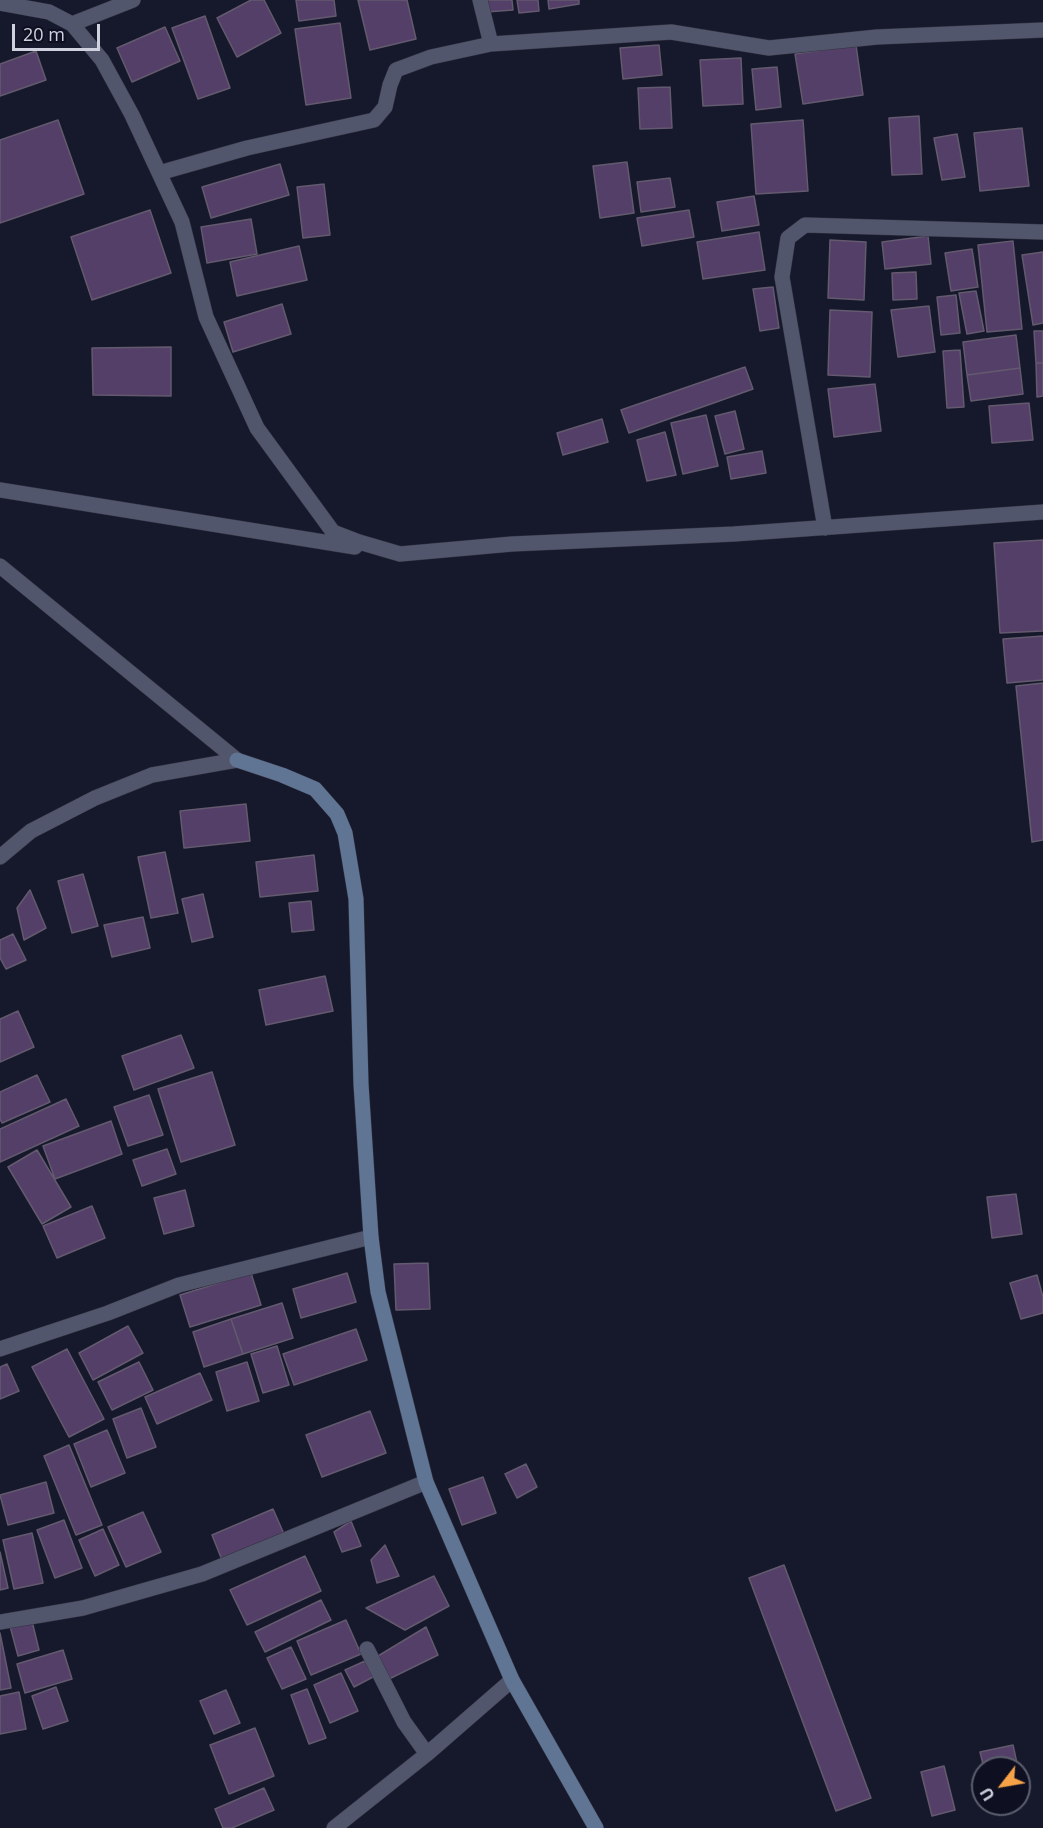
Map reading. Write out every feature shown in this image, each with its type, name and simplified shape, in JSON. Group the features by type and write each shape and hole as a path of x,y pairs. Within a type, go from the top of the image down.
{"street":[{"path":"72,24 133,0"},
{"path":"480,0 491,44"},
{"path":"0,3 49,12 72,24 102,60 132,115 182,222 206,317 257,428 333,532 400,554"},
{"path":"159,172 247,148 374,120 385,107 396,70 430,57 491,44 671,32 769,48 877,37 1043,30"},
{"path":"825,528 782,277 788,238 805,225 1043,232"},
{"path":"0,490 400,554 512,544 734,534 1043,512"},
{"path":"0,566 237,760 315,789 337,814 345,833 356,899 361,1084 371,1237 378,1292 426,1482 512,1680 596,1828"},
{"path":"0,857 31,831 95,798 152,775 237,760"},
{"path":"0,1349 108,1313 179,1285 371,1237"},
{"path":"0,1622 83,1608 202,1574 426,1482"},
{"path":"367,1649 404,1722 428,1754"},
{"path":"334,1828 428,1754 512,1680"}],"building":[{"path":"251,0 264,0 281,33 237,57 217,18"},
{"path":"296,0 334,0 336,16 299,21"},
{"path":"358,0 407,0 416,39 370,50"},
{"path":"485,0 512,0 513,10 486,12"},
{"path":"517,0 538,0 539,11 519,13"},
{"path":"548,0 579,0 579,4 549,9"},
{"path":"205,16 230,88 198,99 172,28"},
{"path":"340,23 351,98 306,105 295,29"},
{"path":"165,27 180,61 132,82 117,48"},
{"path":"659,45 662,75 623,79 620,48"},
{"path":"856,45 863,95 803,104 795,54"},
{"path":"36,51 46,80 0,96 0,64"},
{"path":"741,58 743,104 703,106 700,60"},
{"path":"777,67 781,107 756,110 752,69"},
{"path":"670,87 672,128 640,129 638,88"},
{"path":"919,116 922,174 892,175 889,118"},
{"path":"58,120 84,194 0,223 0,140"},
{"path":"803,120 808,191 756,194 751,124"},
{"path":"1022,128 1029,186 980,191 974,133"},
{"path":"957,134 965,177 942,180 934,138"},
{"path":"627,162 634,213 600,218 593,166"},
{"path":"280,164 289,195 211,218 202,187"},
{"path":"670,178 675,207 641,212 637,182"},
{"path":"324,184 330,235 303,238 297,187"},
{"path":"754,196 759,225 722,231 717,202"},
{"path":"150,210 171,273 92,300 71,237"},
{"path":"689,210 694,237 642,246 637,218"},
{"path":"251,219 257,254 207,263 201,227"},
{"path":"759,232 765,270 703,279 697,242"},
{"path":"928,236 931,264 885,269 882,242"},
{"path":"830,240 866,242 864,300 828,298"},
{"path":"1013,241 1022,329 987,332 978,245"},
{"path":"299,246 307,280 237,296 230,262"},
{"path":"972,249 978,287 951,291 945,253"},
{"path":"1043,252 1043,323 1033,325 1022,255"},
{"path":"916,272 917,299 893,300 892,273"},
{"path":"773,287 779,328 760,331 753,289"},
{"path":"976,291 984,331 967,334 959,293"},
{"path":"956,295 960,333 941,335 937,297"},
{"path":"282,304 291,334 233,352 224,322"},
{"path":"929,306 935,352 898,357 891,310"},
{"path":"830,310 872,312 870,377 828,375"},
{"path":"1034,331 1043,331 1043,363 1036,363"},
{"path":"1016,335 1020,368 967,375 963,342"},
{"path":"171,347 171,396 93,395 92,348"},
{"path":"960,350 964,407 947,408 943,351"},
{"path":"1036,363 1043,363 1043,396 1037,397"},
{"path":"745,367 753,389 629,433 621,410"},
{"path":"1020,368 1023,394 971,401 967,375"},
{"path":"875,384 881,431 834,437 828,389"},
{"path":"1029,403 1033,440 992,443 989,406"},
{"path":"735,411 744,449 725,454 715,416"},
{"path":"706,415 718,466 683,474 671,423"},
{"path":"602,419 608,442 563,455 557,433"},
{"path":"665,432 676,475 647,481 637,440"},
{"path":"762,451 766,473 731,479 727,457"},
{"path":"1043,540 1043,631 1000,633 994,543"},
{"path":"1043,636 1043,680 1007,683 1003,639"},
{"path":"1043,683 1043,840 1032,842 1016,686"},
{"path":"246,804 250,841 184,848 180,811"},
{"path":"165,852 178,913 151,918 138,857"},
{"path":"314,855 318,891 260,897 256,862"},
{"path":"83,874 98,926 72,933 58,881"},
{"path":"30,890 46,928 24,940 17,908"},
{"path":"203,894 213,937 192,942 182,899"},
{"path":"311,901 314,930 292,932 289,903"},
{"path":"143,917 150,948 112,957 104,925"},
{"path":"13,934 26,960 6,969 0,958 0,940"},
{"path":"325,976 333,1011 266,1025 259,990"},
{"path":"18,1011 34,1047 0,1062 0,1019"},
{"path":"181,1035 194,1068 134,1090 122,1056"},
{"path":"212,1072 235,1145 181,1162 158,1089"},
{"path":"37,1075 50,1102 2,1123 0,1092"},
{"path":"149,1095 163,1135 128,1146 114,1107"},
{"path":"66,1099 79,1126 0,1162 0,1129"},
{"path":"111,1121 122,1154 55,1179 43,1146"},
{"path":"167,1149 176,1174 142,1186 133,1160"},
{"path":"37,1150 71,1207 42,1224 8,1167"},
{"path":"185,1190 194,1226 164,1234 154,1198"},
{"path":"1016,1194 1022,1234 992,1238 987,1197"},
{"path":"92,1206 105,1238 57,1258 43,1226"},
{"path":"428,1263 430,1309 396,1310 394,1264"},
{"path":"251,1273 261,1305 190,1327 180,1295"},
{"path":"347,1273 356,1302 301,1318 293,1289"},
{"path":"1037,1275 1043,1297 1043,1313 1021,1319 1010,1283"},
{"path":"282,1303 293,1338 243,1354 231,1319"},
{"path":"231,1319 243,1354 204,1367 193,1332"},
{"path":"128,1326 143,1353 93,1380 79,1353"},
{"path":"356,1329 367,1360 294,1385 283,1354"},
{"path":"277,1346 289,1385 263,1393 251,1354"},
{"path":"67,1349 104,1419 69,1437 32,1367"},
{"path":"139,1362 153,1390 112,1410 98,1382"},
{"path":"247,1362 259,1401 227,1411 216,1372"},
{"path":"7,1364 19,1391 0,1399 0,1367"},
{"path":"200,1373 212,1400 157,1424 145,1397"},
{"path":"141,1408 156,1447 127,1458 113,1419"},
{"path":"370,1411 386,1453 322,1477 306,1435"},
{"path":"107,1430 125,1473 91,1487 74,1444"},
{"path":"69,1445 102,1525 76,1535 44,1456"},
{"path":"526,1464 537,1487 517,1498 505,1474"},
{"path":"483,1477 496,1513 462,1525 449,1489"},
{"path":"46,1482 54,1513 8,1525 0,1495"},
{"path":"273,1509 284,1534 222,1560 212,1535"},
{"path":"143,1512 161,1552 126,1567 108,1527"},
{"path":"64,1520 82,1568 55,1578 37,1530"},
{"path":"351,1521 361,1546 342,1552 334,1532"},
{"path":"103,1529 119,1565 95,1576 79,1540"},
{"path":"32,1533 43,1583 14,1589 3,1540"},
{"path":"385,1545 399,1576 377,1583 371,1560"},
{"path":"0,1552 8,1588 0,1590"},
{"path":"305,1556 321,1591 247,1625 230,1590"},
{"path":"784,1565 871,1798 836,1811 749,1578"},
{"path":"434,1576 449,1606 405,1630 366,1608"},
{"path":"321,1600 331,1620 265,1652 255,1632"},
{"path":"346,1620 361,1654 311,1675 297,1641"},
{"path":"32,1621 39,1650 18,1656 10,1626"},
{"path":"426,1627 438,1655 389,1679 378,1656"},
{"path":"0,1633 11,1688 0,1690"},
{"path":"291,1647 306,1679 282,1689 267,1658"},
{"path":"63,1650 72,1679 25,1693 17,1664"},
{"path":"365,1661 373,1677 354,1687 345,1670"},
{"path":"341,1673 358,1711 330,1723 314,1685"},
{"path":"56,1687 68,1721 43,1729 32,1696"},
{"path":"307,1689 326,1738 309,1744 291,1695"},
{"path":"226,1690 240,1723 214,1734 200,1701"},
{"path":"19,1692 26,1729 0,1734 0,1696"},
{"path":"255,1728 274,1776 229,1794 210,1745"},
{"path":"1013,1745 1015,1756 981,1756 980,1752"},
{"path":"944,1766 955,1810 932,1816 921,1772"},
{"path":"264,1788 274,1810 232,1828 223,1828 215,1809"}]}
